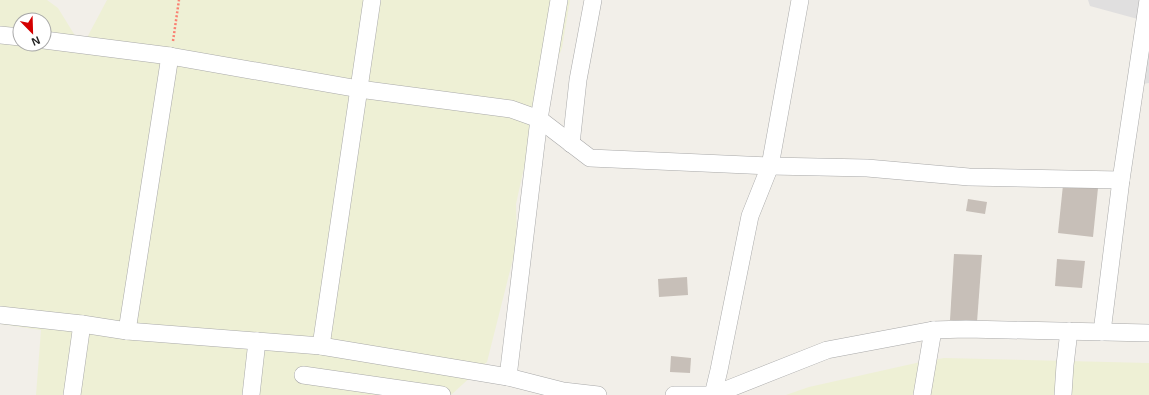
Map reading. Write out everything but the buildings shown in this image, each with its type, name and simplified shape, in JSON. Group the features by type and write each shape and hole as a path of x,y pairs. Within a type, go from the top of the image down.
{"street":[{"path":"321,346 372,0"},
{"path":"515,384 539,119 559,0"},
{"path":"571,144 578,80 593,0"},
{"path":"713,395 720,370 750,216 770,166 800,0"},
{"path":"1102,332 1121,180 1147,21 1148,0"},
{"path":"0,35 12,36"},
{"path":"52,41 170,56 359,89 511,109 539,119 590,158 770,166 867,168 969,177 1121,180"},
{"path":"127,331 170,56"},
{"path":"0,315 82,324 127,331 321,346 515,384 598,395"},
{"path":"72,395 82,324"},
{"path":"674,395 713,395 827,350 933,330 966,329 1149,333"},
{"path":"922,395 933,330"},
{"path":"1063,395 1069,331"},
{"path":"251,395 257,341"},
{"path":"303,375 442,395"}],"path":[{"path":"170,56 179,0"}],"shaded area":[{"path":"1088,0 1149,0 1149,83 1136,85 1145,21 1090,6"}],"green space":[{"path":"0,0 47,0 58,8 82,47 107,0 570,0 562,48 536,113 516,204 517,243 487,362 451,395 36,395 41,330 0,324"},
{"path":"944,358 1149,363 1149,395 786,395 809,387"}]}
